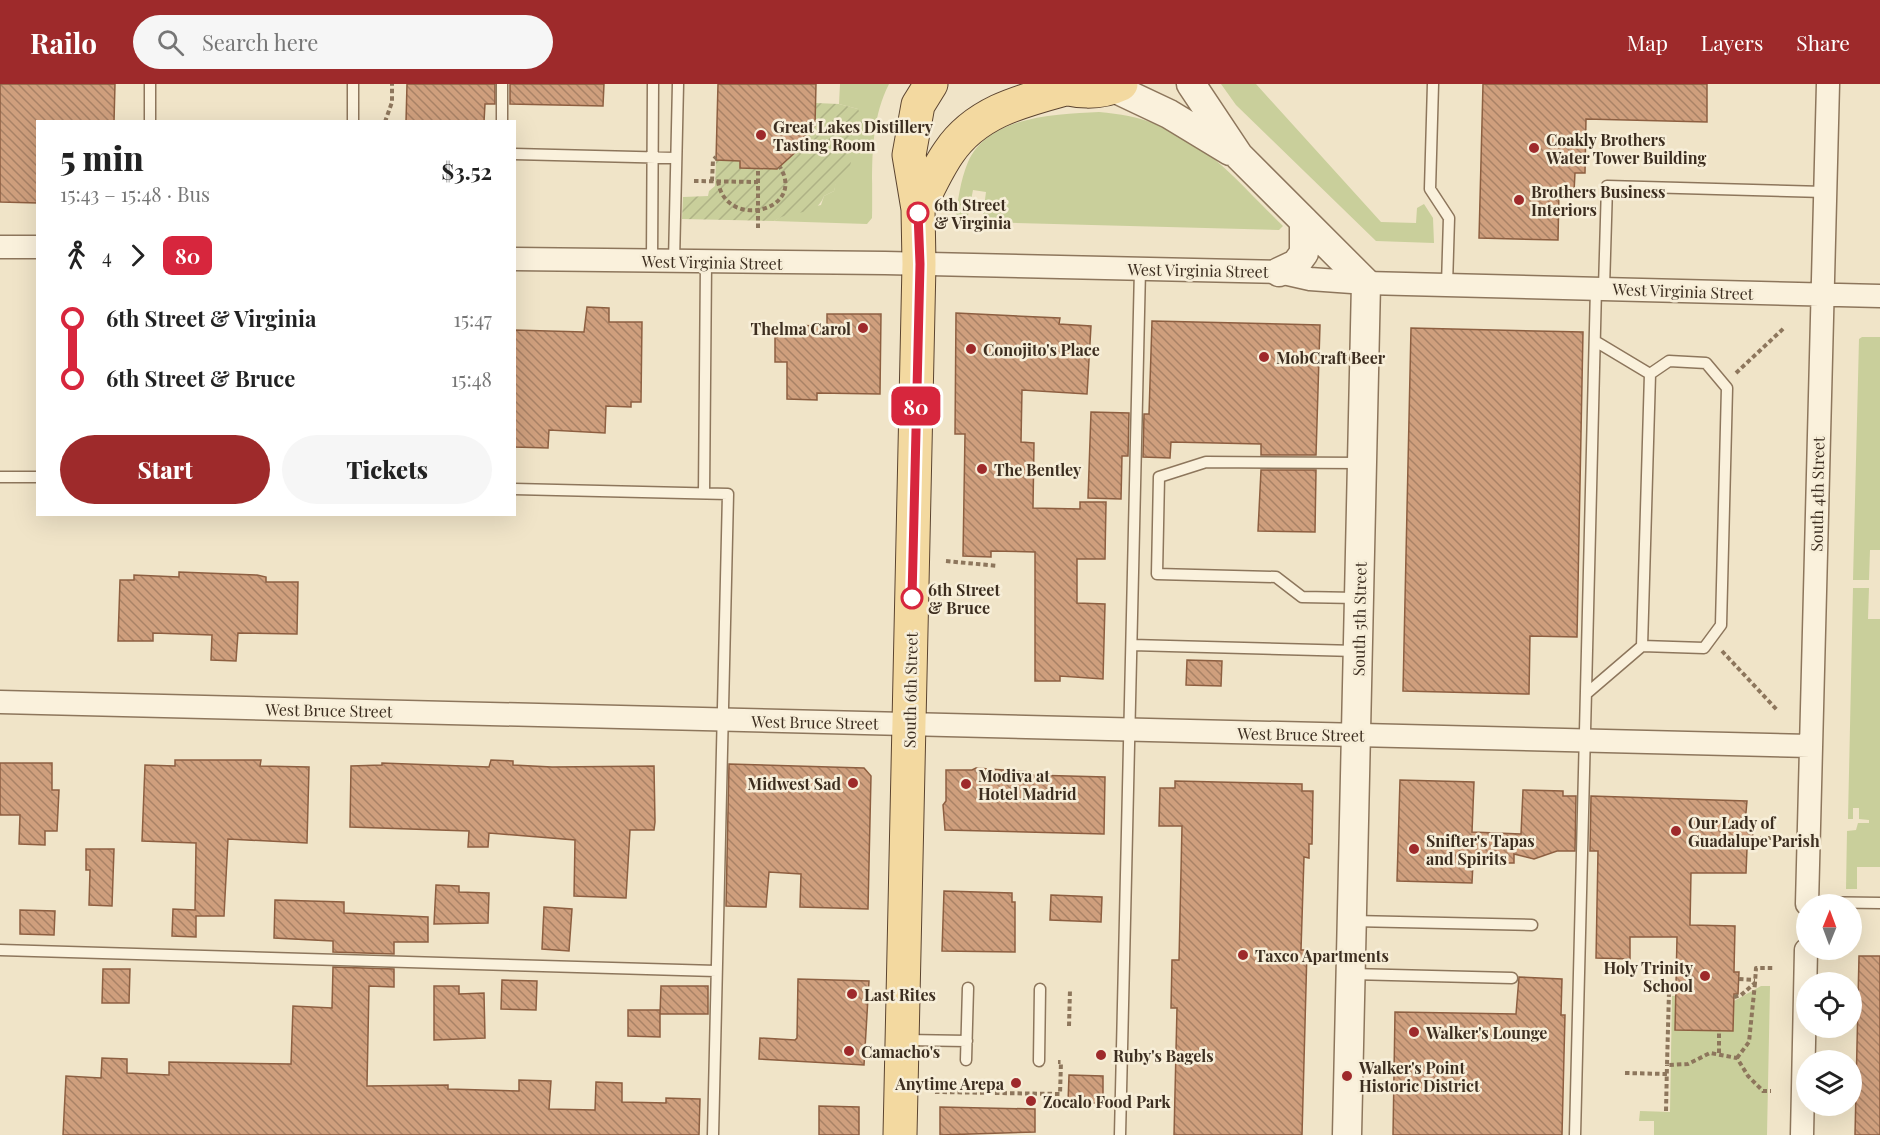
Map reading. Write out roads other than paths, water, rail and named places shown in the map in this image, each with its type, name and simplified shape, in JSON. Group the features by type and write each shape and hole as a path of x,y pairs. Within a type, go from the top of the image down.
{"main road":[{"name":"South 6th Street","path":"900,1135 920,264 918,208 909,155 918,105 931,84"},
{"path":"918,208 950,150 985,117 1012,104 1059,87 1089,92 1117,86"}],"street":[{"path":"1191,84 1239,156 1366,283"},
{"name":"South 4th Street","path":"1807,894 1828,84"},
{"path":"1117,86 1239,156"},
{"path":"1279,272 1296,264 1305,253 1304,222"},
{"path":"0,246 36,247"},
{"name":"West Virginia Street","path":"516,259 920,264 1279,272 1310,279 1366,283 1880,296"},
{"name":"South 5th Street","path":"1347,1135 1366,283"},
{"name":"West Bruce Street","path":"0,702 1810,746"},
{"path":"1802,1135 1806,960"}],"lane":[{"path":"150,84 150,120"},
{"path":"353,84 353,120"},
{"path":"502,84 502,120"},
{"path":"653,84 651,158 663,262"},
{"path":"663,262 676,158 678,84"},
{"path":"1433,84 1430,189 1449,218 1447,285"},
{"path":"516,154 676,158"},
{"path":"1575,1135 1595,341 1607,186 1824,192"},
{"path":"704,493 706,263"},
{"path":"1120,1135 1140,269"},
{"path":"1595,341 1650,374"},
{"path":"1586,694 1642,646 1704,648 1721,625 1727,388 1706,363 1669,361 1650,374"},
{"path":"1642,646 1650,374"},
{"path":"1359,598 1302,597 1276,577 1157,574 1160,477 1206,462 1362,463"},
{"path":"0,477 36,477"},
{"path":"516,489 728,494 721,720 714,1135"},
{"path":"1132,645 1358,651"},
{"path":"1862,903 1880,903"},
{"path":"1352,921 1532,925"},
{"path":"0,950 716,971"},
{"path":"1351,974 1512,978"},
{"path":"966,1060 968,988"},
{"path":"1039,1061 1040,989"},
{"path":"902,1040 967,1041"}],"place":[{"name":"Great Lakes Distillery Tasting Room","path":"761,135"},
{"name":"Coakly Brothers Water Tower Building","path":"1534,148"},
{"name":"Brothers Business Interiors","path":"1519,200"},
{"name":"6th Street & Virginia","path":"918,213"},
{"name":"Thelma Carol","path":"863,328"},
{"name":"Conojito's Place","path":"971,349"},
{"name":"MobCraft Beer","path":"1264,357"},
{"name":"The Bentley","path":"982,469"},
{"name":"6th Street & Bruce","path":"912,598"},
{"name":"Midwest Sad","path":"853,783"},
{"name":"Modiva at Hotel Madrid","path":"966,784"},
{"name":"Our Lady of Guadalupe Parish","path":"1676,831"},
{"name":"Snifter's Tapas and Spirits","path":"1414,849"},
{"name":"Taxco Apartments","path":"1243,955"},
{"name":"Holy Trinity School","path":"1705,976"},
{"name":"Last Rites","path":"852,994"},
{"name":"Walker's Lounge","path":"1414,1032"},
{"name":"Camacho's","path":"849,1051"},
{"name":"Ruby's Bagels","path":"1101,1055"},
{"name":"Walker's Point Historic District","path":"1347,1076"},
{"name":"Anytime Arepa","path":"1016,1083"},
{"name":"Zocalo Food Park","path":"1031,1101"}]}
